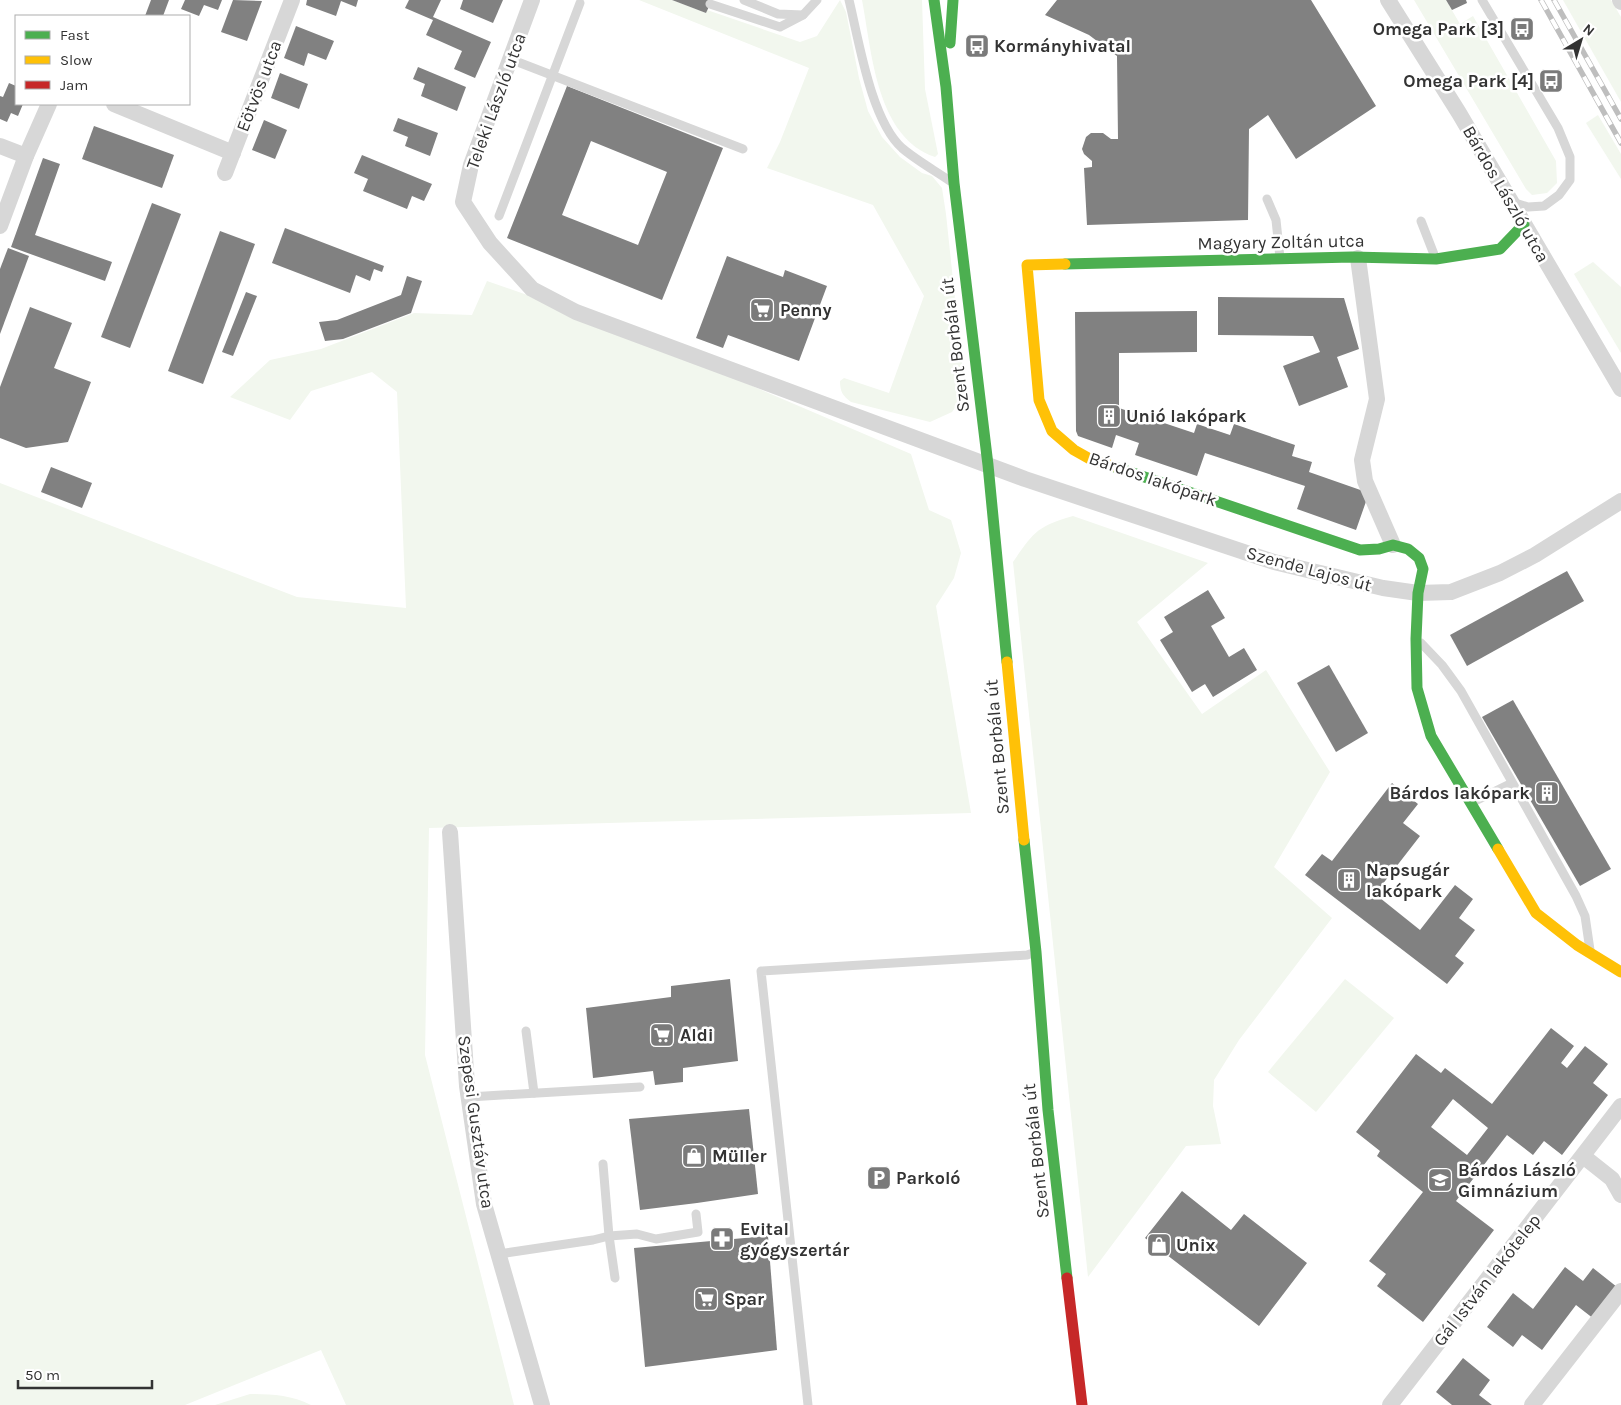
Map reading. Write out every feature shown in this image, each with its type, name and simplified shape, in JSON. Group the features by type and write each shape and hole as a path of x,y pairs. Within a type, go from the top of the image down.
{"street":[{"name":"Eötvös utca","path":"225,173 292,0"},
{"name":"Teleki László utca","path":"463,202 471,165 532,0"},
{"name":"Szent Borbála út","path":"934,0 946,87 954,183 988,465 999,570 1014,760 1036,952 1048,1110 1082,1405"},
{"name":"Szent Borbála út","path":"946,87 953,0"},
{"name":"Bárdos László utca","path":"1388,0 1512,202 1621,389"},
{"path":"0,226 26,156 49,105"},
{"path":"116,105 233,153"},
{"path":"0,146 26,156"},
{"name":"Szende Lajos út","path":"463,202 490,243 532,290 576,312 1025,479 1274,562 1361,584 1418,593 1451,592 1500,573 1535,555 1621,501"},
{"name":"Magyary Zoltán utca","path":"1027,265 1280,258 1436,259 1500,249 1524,224"},
{"path":"1358,258 1377,399 1362,460 1365,481 1393,545 1408,549 1419,558 1423,570 1418,593 1416,639 1417,688 1431,736 1536,913 1555,930 1591,956 1621,972"},
{"name":"Bárdos lakópark","path":"1027,265 1039,400 1048,425 1074,450 1090,459 1360,550 1379,549 1393,545"},
{"name":"Szepesi Gusztáv utca","path":"450,832 469,1097 484,1204 542,1405"},
{"name":"Gál István lakótelep","path":"1390,1405 1621,1106"},
{"path":"1583,1156 1612,1179 1621,1195"},
{"path":"1532,1405 1621,1291"}],"lane":[{"path":"744,0 778,14 803,15"},
{"path":"710,4 780,26 803,15 817,0"},
{"path":"849,0 875,106 889,132 901,147 954,183"},
{"path":"1482,0 1558,128 1570,157 1570,180 1559,195 1544,206 1528,207 1512,202"},
{"path":"499,216 580,3"},
{"path":"510,59 743,150"},
{"path":"1267,199 1276,220 1280,258"},
{"path":"1421,221 1436,259"},
{"path":"1416,639 1442,665 1461,691 1576,896 1585,916 1591,956"},
{"path":"1470,804 1512,783"},
{"path":"808,1405 761,971 1036,952"},
{"path":"526,1031 534,1093"},
{"path":"469,1097 640,1087"},
{"path":"603,1164 616,1278"},
{"path":"499,1254 610,1236 637,1234 656,1239 698,1232 696,1214"}],"shaded area":[{"path":"639,0 672,0 706,13 707,10 800,42 817,36 840,0 846,12 859,78 868,111 882,137 900,157 922,173 932,176 942,188 965,393 952,412 930,422 851,402 841,391 840,381 844,378 889,393 924,296 873,205 767,168 780,142 809,68"},
{"path":"862,0 922,0 925,89 938,154 935,157 915,147 900,131 889,112 880,90 874,67"},
{"path":"1414,0 1446,0 1460,24 1473,16 1556,161 1557,183 1547,193 1532,195 1526,189"},
{"path":"1563,0 1611,0 1621,17 1621,102"},
{"path":"1598,115 1621,154 1621,179 1586,123"},
{"path":"1593,262 1621,287 1621,353 1574,274"},
{"path":"487,281 596,319 911,454 929,510 951,520 961,553 954,578 936,606 971,813 429,828 425,1055 514,1405 346,1405 321,1350 185,1405 0,1405 0,483 297,597 406,608 397,392 372,372 311,391 290,420 230,397 270,360 321,349 414,313 472,315"},
{"path":"1073,516 1208,563 1137,622 1202,714 1266,670 1330,772 1274,867 1332,918 1239,1040 1214,1080 1213,1106 1221,1144 1186,1146 1088,1277 1013,562 1031,537 1043,527"},
{"path":"1345,979 1394,1018 1316,1112 1268,1072"},
{"path":"250,1394 281,1396 311,1405 215,1405"}],"building":[{"path":"151,0 169,0 163,15 145,15"},
{"path":"185,0 222,0 218,10 204,5 199,16 181,9"},
{"path":"233,0 262,1 247,41 221,32"},
{"path":"307,0 358,0 356,7 341,1 336,16 306,5"},
{"path":"409,0 441,0 433,17 491,42 475,78 454,69 462,51 426,35 433,20 405,8"},
{"path":"463,0 503,0 493,23 460,9"},
{"path":"672,0 712,0 706,13"},
{"path":"1057,0 1311,0 1376,106 1296,159 1268,115 1249,129 1248,220 1087,225 1084,168 1092,167 1092,161 1084,154 1082,149 1086,137 1091,133 1103,133 1111,139 1118,139 1117,56 1089,35 1045,15"},
{"path":"1446,0 1466,0 1467,3 1452,10"},
{"path":"296,26 334,41 326,60 308,53 304,66 284,58"},
{"path":"418,67 466,87 457,111 421,96 425,84 413,79"},
{"path":"280,73 308,84 299,109 271,98"},
{"path":"9,83 15,86 15,105 23,105 18,116 11,113 7,122 0,119 0,96 3,97"},
{"path":"567,86 723,148 662,300 507,238","holes":["591,141 667,172 638,245 562,215"]},
{"path":"398,118 438,133 430,156 405,146 408,137 393,131"},
{"path":"264,120 287,130 275,159 252,150"},
{"path":"94,126 174,155 162,188 82,159"},
{"path":"362,155 432,184 424,201 412,196 407,209 363,191 368,179 354,173"},
{"path":"43,158 60,164 35,235 112,262 105,281 11,247"},
{"path":"152,203 181,214 130,348 101,337"},
{"path":"285,228 384,266 382,272 374,269 370,281 356,275 350,293 272,263"},
{"path":"220,231 255,244 203,384 168,371"},
{"path":"8,248 29,256 0,334 0,269"},
{"name":"Penny","path":"727,256 783,277 785,270 827,286 799,361 728,335 723,348 696,338"},
{"path":"407,276 422,281 411,313 343,339 325,341 319,322 337,320 401,295"},
{"path":"246,292 257,296 233,356 222,352"},
{"name":"Unió lakópark","path":"1218,297 1344,298 1359,349 1337,357 1348,387 1299,406 1283,366 1320,352 1313,336 1218,335"},
{"path":"30,307 72,323 54,368 91,382 68,442 26,448 0,438 0,387"},
{"name":"Unió lakópark","path":"1197,311 1197,352 1119,353 1119,408 1194,433 1197,424 1230,435 1234,424 1295,445 1292,456 1312,462 1309,472 1369,493 1356,530 1297,509 1305,486 1205,453 1197,476 1135,455 1139,443 1116,435 1112,448 1078,436 1076,431 1075,312"},
{"path":"51,467 92,483 82,508 41,492"},
{"path":"1567,571 1584,601 1467,666 1450,635"},
{"path":"1208,590 1225,618 1211,626 1229,657 1244,648 1257,670 1213,697 1205,684 1192,692 1160,640 1173,632 1164,617"},
{"path":"1329,665 1368,733 1336,752 1297,683"},
{"name":"Bárdos lakópark","path":"1513,700 1611,869 1580,886 1482,717"},
{"name":"Napsugár lakópark","path":"1392,783 1418,804 1403,823 1420,836 1375,894 1420,930 1455,885 1473,899 1459,918 1475,930 1455,956 1464,963 1447,984 1305,875 1322,854 1332,861"},
{"name":"Aldi","path":"730,979 738,1061 683,1068 683,1082 655,1085 653,1071 593,1078 586,1008 671,997 671,986"},
{"name":"Bárdos László Gimnázium","path":"1551,1028 1574,1046 1561,1063 1567,1068 1585,1046 1608,1064 1593,1083 1608,1095 1562,1155 1544,1141 1533,1155 1507,1135 1456,1201 1494,1230 1423,1322 1377,1286 1386,1274 1369,1261 1423,1192 1377,1156 1380,1151 1356,1132 1416,1054 1441,1073 1445,1068 1492,1104","holes":["1453,1099 1488,1128 1467,1155 1431,1127"]},
{"name":"Müller","path":"749,1109 758,1194 640,1210 629,1119"},
{"path":"1182,1191 1231,1230 1244,1214 1307,1263 1259,1326 1145,1238"},
{"name":"Spar","path":"768,1236 777,1350 645,1367 634,1248"},
{"path":"1565,1267 1583,1281 1593,1268 1617,1287 1594,1319 1576,1305 1542,1350 1522,1335 1513,1347 1487,1327 1513,1293 1533,1309"},
{"path":"1463,1358 1490,1380 1479,1395 1492,1405 1452,1405 1436,1392"}],"railway":[{"path":"1541,0 1621,143"},
{"path":"1554,0 1621,119"}],"traffic: fast":[{"path":"934,0 946,87 954,183 988,465 1007,662"},
{"path":"950,43 953,0"},
{"path":"1065,264 1352,257 1436,259 1500,249 1524,224"},
{"path":"1112,466 1360,550 1379,549 1393,545 1408,549 1419,558 1423,569 1418,593 1416,639 1417,688 1431,736 1498,849"},
{"path":"1024,840 1036,952 1048,1110 1067,1278"}],"traffic: slow":[{"path":"1065,264 1027,265 1039,400 1052,431 1074,450 1090,459 1112,466"},
{"path":"1007,662 1024,840"},
{"path":"1498,849 1536,913 1577,945 1621,972"}],"traffic: jam":[{"path":"1067,1278 1082,1405"}],"place":[{"name":"Omega Park [3]","path":"1522,29"},
{"name":"Kormányhivatal","path":"977,46"},
{"name":"Omega Park [4]","path":"1551,81"},
{"name":"Penny","path":"762,310"},
{"name":"Unió lakópark","path":"1109,416"},
{"name":"Bárdos lakópark","path":"1547,793"},
{"name":"Napsugár lakópark","path":"1349,880"},
{"name":"Aldi","path":"662,1035"},
{"name":"Müller","path":"694,1156"},
{"name":"Parkoló","path":"879,1178"},
{"name":"Bárdos László Gimnázium","path":"1440,1180"},
{"name":"Evital gyógyszertár","path":"722,1239"},
{"name":"Unix","path":"1159,1245"},
{"name":"Spar","path":"706,1299"}]}
